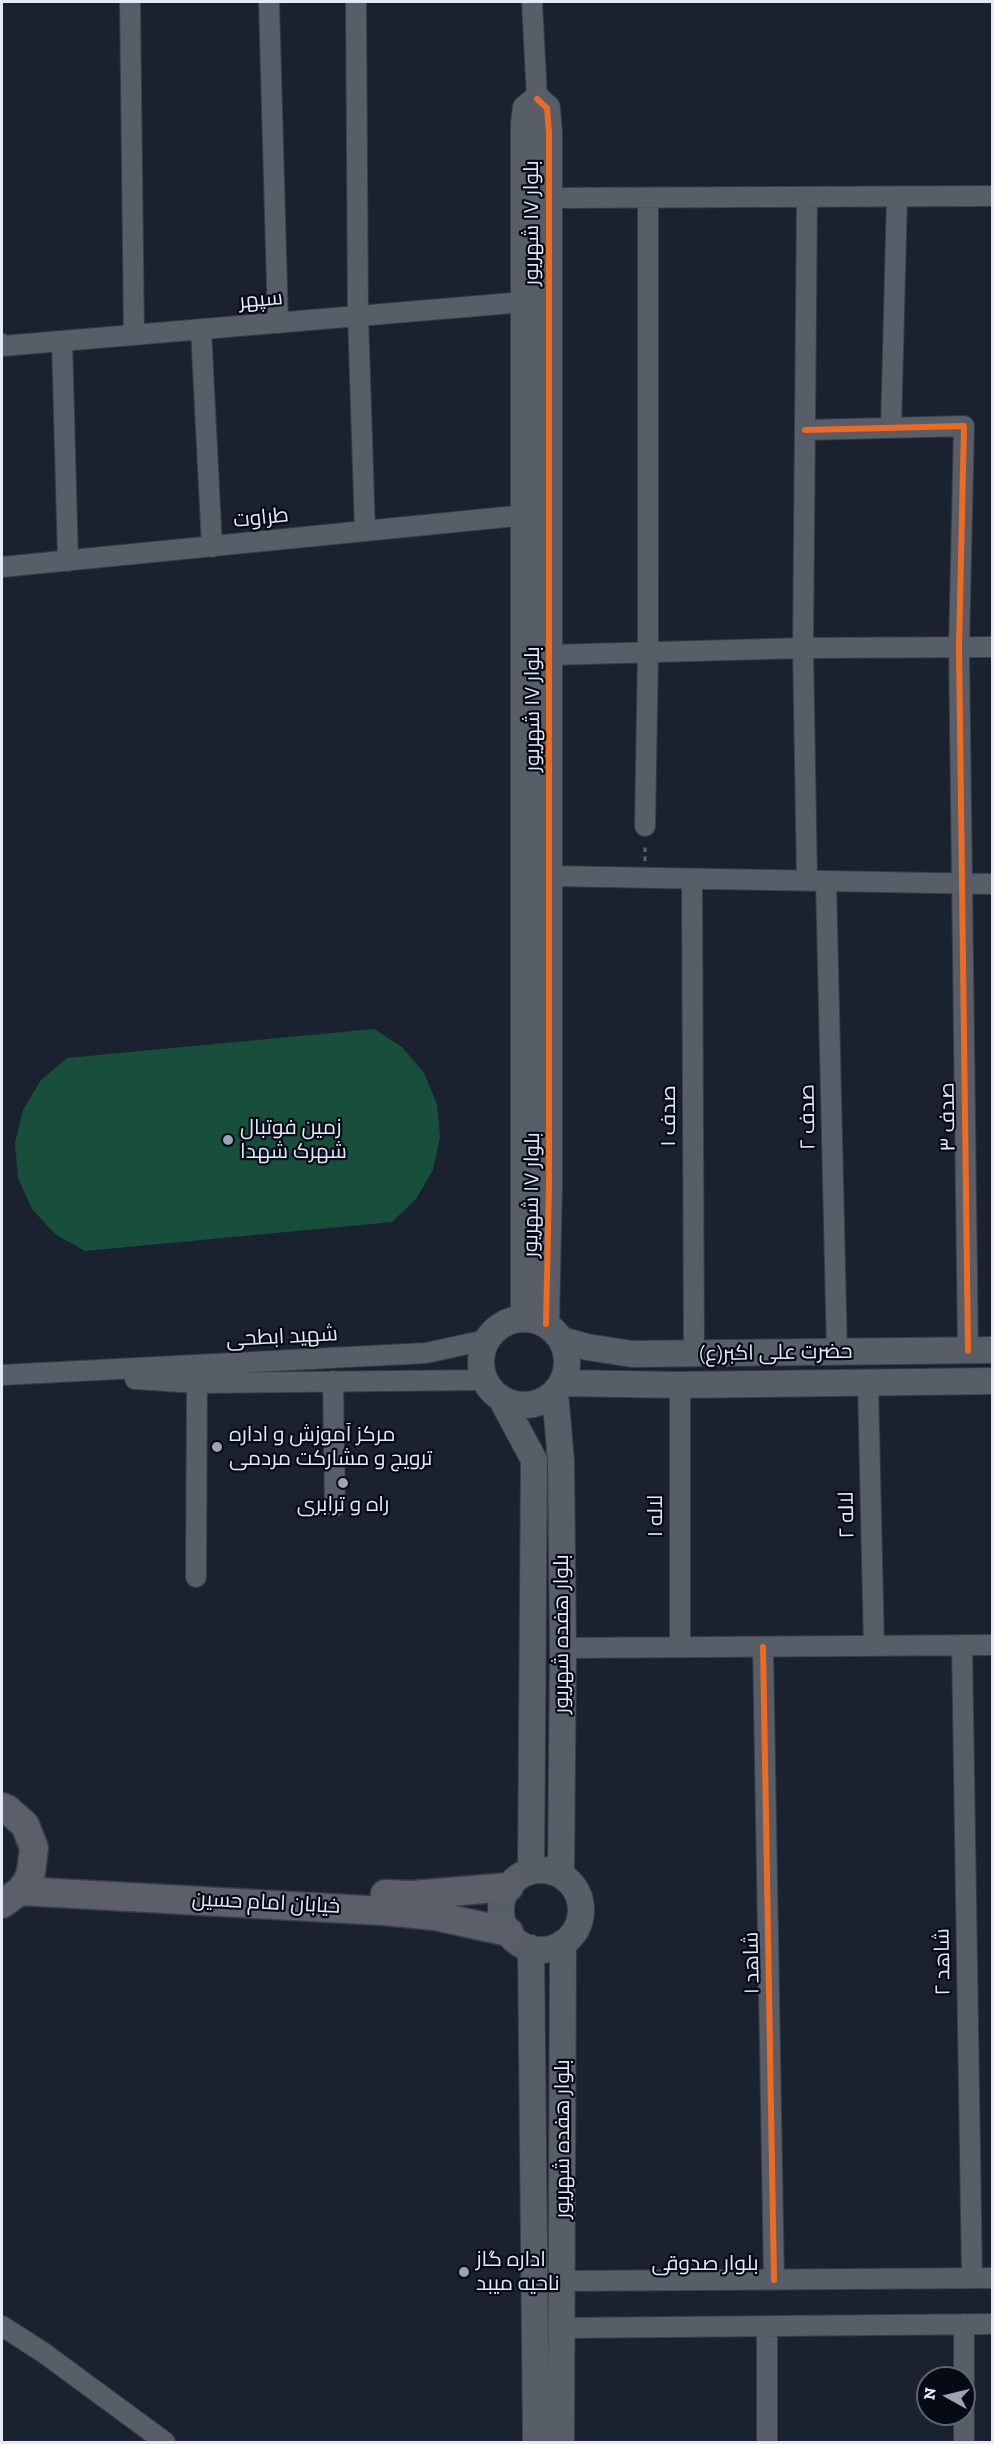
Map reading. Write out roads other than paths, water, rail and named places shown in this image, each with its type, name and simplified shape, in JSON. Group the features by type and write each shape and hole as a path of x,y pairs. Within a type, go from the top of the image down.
{"main road":[{"path":"2,1807 25,1825 34,1848 18,1889"},
{"name":"خیابان امام حسین","path":"18,1889 224,1886 412,1895 520,1879"},
{"name":"خیابان امام حسین","path":"18,1889 435,1916 520,1940"}],"street":[{"path":"130,2 134,335"},
{"path":"269,2 278,323"},
{"path":"356,2 358,316 365,531"},
{"path":"532,2 537,99"},
{"name":"بلوار ۱۷ شهریور","path":"544,1327 537,514 549,198 547,108 537,99 526,108 524,123 524,302 537,514 549,655 549,1184 544,1327"},
{"path":"549,198 993,196"},
{"name":"صدف ۲","path":"807,197 803,648 837,1352"},
{"path":"805,430 891,428 897,197"},
{"path":"645,826 648,652 648,198"},
{"name":"سپهر","path":"2,345 524,302"},
{"path":"201,329 212,547"},
{"path":"62,341 68,561"},
{"name":"صدف ۳","path":"891,428 964,426 959,647 961,884 980,1350"},
{"name":"طراوت","path":"2,567 537,514"},
{"path":"549,655 803,648 993,647"},
{"path":"549,876 993,884"},
{"name":"صدف ۱","path":"692,879 694,1354"},
{"path":"502,1324 544,1327 568,1362 558,1388 539,1403 520,1405 502,1400 486,1380 481,1362 486,1340 502,1324"},
{"name":"حضرت علی اکبر(ع)","path":"544,1327 587,1347 632,1354 980,1350"},
{"name":"شهید ابطحی","path":"2,1375 426,1353 486,1340"},
{"path":"730,1353 731,1384"},
{"name":"شهید ابطحی","path":"79,1371 132,1379 197,1383 486,1380"},
{"path":"333,1381 336,1506"},
{"name":"حضرت علی اکبر(ع)","path":"558,1388 993,1381"},
{"path":"196,1576 197,1383"},
{"name":"لاله ۲","path":"868,1384 874,1646"},
{"name":"لاله ۱","path":"680,1647 681,1385"},
{"name":"بلوار هفده شهریور","path":"558,1388 561,1461 561,1875"},
{"name":"بلوار هفده شهریور","path":"502,1400 534,1460 520,1879"},
{"name":"شاهد ۲","path":"962,1645 972,2278"},
{"path":"562,1648 993,1645"},
{"name":"شاهد ۱","path":"763,1647 774,2280"},
{"path":"550,1870 561,1875 577,1893 581,1908 575,1932 563,1943 545,1949 520,1940 502,1913 503,1900 520,1879 550,1870"},
{"name":"بلوار هفده شهریور","path":"520,1940 536,2442"},
{"name":"بلوار هفده شهریور","path":"561,2442 563,1943"},
{"name":"بلوار صدوقی","path":"562,2282 993,2278"},
{"path":"964,2324 964,2366"},
{"path":"562,2328 993,2324"},
{"path":"2,2326 44,2353 165,2442"},
{"path":"767,2326 767,2442"},
{"path":"964,2426 964,2442"}],"place":[{"name":"زمین فوتبال شهرک شهدا","path":"228,1140"},
{"name":"مرکز آموزش و اداره ترویج و مشارکت مردمی","path":"217,1447"},
{"name":"راه و ترابری","path":"343,1483"},
{"name":"اداره گاز ناحیه میبد","path":"464,2272"}]}
